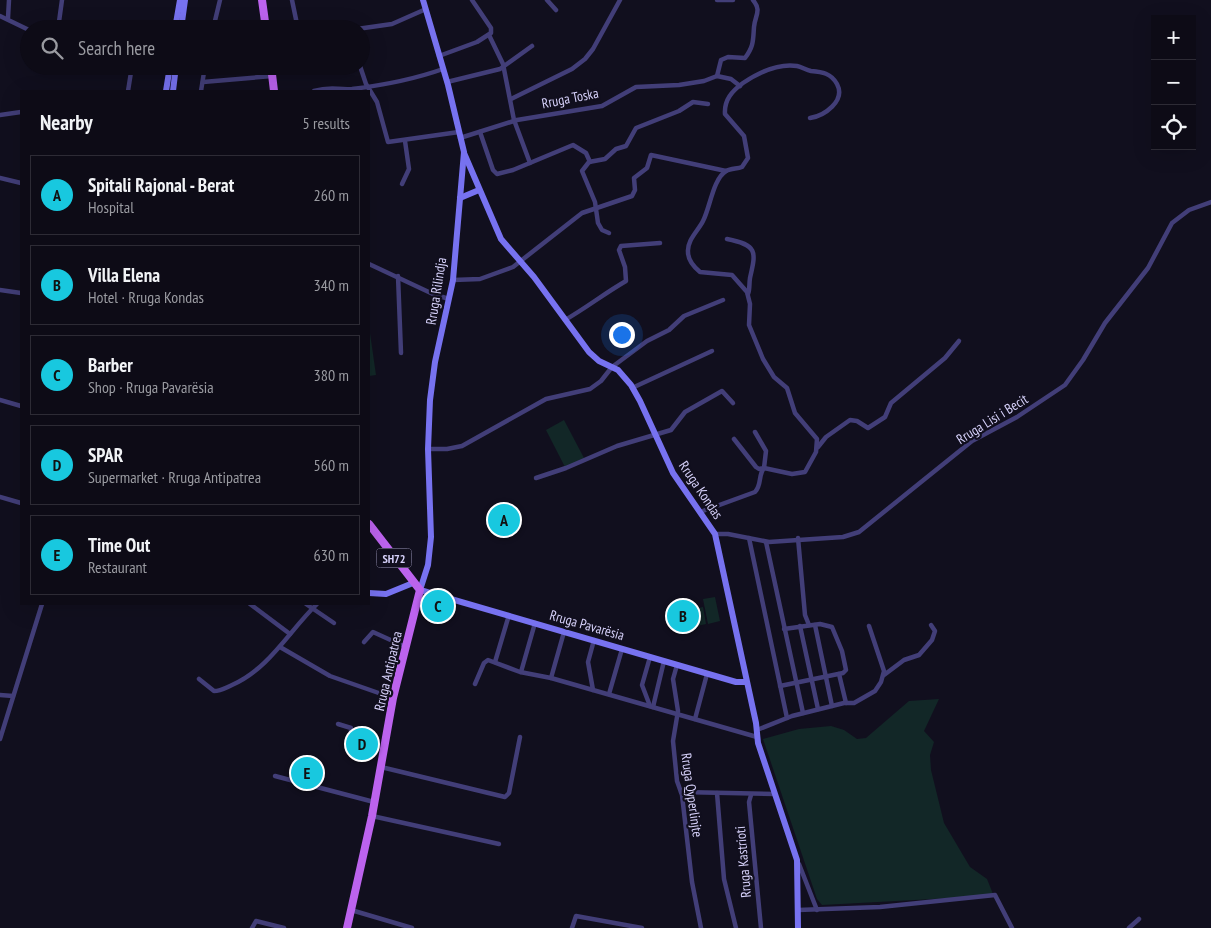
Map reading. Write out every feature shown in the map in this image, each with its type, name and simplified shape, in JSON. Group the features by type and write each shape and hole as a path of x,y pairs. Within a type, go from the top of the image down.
{"main road":[{"path":"262,0 265,20"},
{"path":"272,76 274,90"},
{"name":"SH72","path":"370,525 420,590"},
{"name":"Rruga Antipatrea","path":"347,928 372,816 393,698 420,590"}],"street":[{"path":"8,0 8,18"},
{"path":"59,20 62,0"},
{"path":"177,20 180,0"},
{"path":"183,20 185,0"},
{"path":"215,20 220,0"},
{"path":"292,0 296,20"},
{"name":"Rruga Rilindja","path":"420,590 428,565 431,538 428,449 435,362 453,280 464,152 440,56 423,0"},
{"path":"440,56 477,42 489,34 492,28 472,0"},
{"path":"547,0 556,10"},
{"path":"511,99 572,69 585,59 593,49 620,0"},
{"path":"717,0 733,0"},
{"path":"740,86 731,79 717,76 721,60 728,57 745,58 754,41 754,24 758,10 753,0"},
{"path":"370,27 392,24 426,10"},
{"path":"0,16 20,25"},
{"path":"489,34 503,67 514,120 530,164"},
{"path":"447,82 503,67 532,46"},
{"path":"453,280 480,279 513,267 582,213 634,194 634,178 647,168 651,155 726,172 742,167 748,158 744,136 725,114 727,98 740,86 761,73 783,66 796,66 824,73 837,85 839,95 830,108 810,118"},
{"path":"318,90 332,87 348,89 406,82 443,69"},
{"path":"128,90 131,75"},
{"path":"166,90 169,75"},
{"path":"173,90 175,75"},
{"path":"201,90 204,75"},
{"path":"363,75 370,90"},
{"path":"203,82 272,76"},
{"name":"Rruga Toska","path":"405,141 480,132 514,120 598,107 636,87 679,85 704,81 717,76"},
{"path":"370,90 377,102 388,142 405,141 409,169 402,184"},
{"path":"609,232 600,228 593,198 582,171 586,164 605,158 616,149 626,146 636,128 644,123 679,111 693,102 708,104"},
{"path":"0,115 20,112"},
{"path":"480,132 496,174 530,164 573,145 586,153 590,162"},
{"name":"Rruga Kondas","path":"464,152 501,239 593,356 612,367 632,388 673,474 715,534 757,734 797,860 798,928"},
{"path":"726,172 713,190 704,219 689,243 688,255 700,272 732,275 748,294"},
{"path":"0,178 20,182"},
{"path":"460,198 479,190"},
{"name":"Rruga Lisi i Becit","path":"715,534 728,534 766,542 798,538 843,537 859,532 972,441 1017,417 1059,389 1074,373 1105,323 1148,268 1172,223 1189,210 1211,202"},
{"path":"727,239 744,243 753,252 755,264 748,294 750,304 749,325 762,359 771,374 787,388 795,412 816,437 817,448"},
{"path":"565,320 592,305 612,288 626,281 625,267 619,250 621,246 660,243"},
{"path":"370,264 433,294 449,299"},
{"path":"398,276 401,353"},
{"path":"0,290 20,293"},
{"path":"428,449 447,449 462,446 546,399 590,389 601,381 612,367 647,341 669,330 684,316 723,300"},
{"path":"734,439 759,469 764,468 792,474 805,472 817,448 826,437 847,422 855,420 868,428 882,420 888,414 890,404 945,358 959,341"},
{"path":"632,388 712,351"},
{"path":"536,478 655,433 671,430 685,412 722,392 733,403"},
{"path":"0,400 20,406"},
{"path":"700,512 755,492 759,486 764,468 766,451 755,432"},
{"path":"0,497 20,503"},
{"path":"749,538 786,718"},
{"path":"798,538 808,625"},
{"path":"766,542 802,713"},
{"path":"370,593 386,594 413,583"},
{"name":"Rruga Pavarësia","path":"420,590 707,674 739,683 746,682"},
{"path":"0,739 42,605"},
{"path":"251,605 290,634"},
{"path":"307,605 334,623"},
{"path":"200,679 214,691 220,691 252,675 280,647 316,605"},
{"path":"494,662 509,615"},
{"path":"521,672 535,623"},
{"path":"780,686 839,674 846,670 842,651 834,630 829,625 808,625 784,629"},
{"path":"815,625 824,676 832,706"},
{"path":"884,675 904,660 919,655 927,647 935,631 931,625"},
{"path":"800,626 818,709"},
{"path":"475,684 486,661 494,662 521,672 551,678 695,719 757,734 786,718 818,709 854,703 869,696 879,686 884,675 884,667 869,626"},
{"path":"364,642 373,632 406,647"},
{"path":"551,678 564,632"},
{"path":"593,690 588,662 594,640"},
{"path":"280,647 330,676 393,698"},
{"path":"609,694 622,648"},
{"path":"650,657 642,684 652,706"},
{"path":"652,706 664,661"},
{"name":"Rruga Qyperlinjte","path":"677,665 673,679 677,714 673,741 692,882 701,928"},
{"path":"695,719 707,674"},
{"path":"839,674 846,703"},
{"path":"0,695 12,696"},
{"path":"338,724 351,728 351,734"},
{"path":"381,767 505,797 509,793 520,737"},
{"path":"275,776 374,802"},
{"path":"681,792 751,795 775,794"},
{"path":"717,793 724,879 736,928"},
{"name":"Rruga Kastrioti","path":"751,795 749,806 762,928"},
{"path":"372,816 499,844"},
{"path":"797,860 817,910"},
{"path":"798,910 880,907 994,895 1012,928"},
{"path":"350,910 412,928"},
{"path":"572,928 574,917 578,916 642,928"},
{"path":"1129,928 1140,919"},
{"path":"252,928 256,921 284,928"}],"green space":[{"path":"370,333 376,375 370,376"},
{"path":"564,420 584,458 565,467 546,430"},
{"path":"715,597 720,621 708,624 703,599"},
{"path":"703,607 706,624 697,626 693,609"},
{"path":"939,699 924,731 934,742 930,755 931,770 944,823 970,867 987,879 993,894 989,896 822,905 817,899 763,739 799,729 831,726 844,730 857,739 866,738 909,701"}],"place":[{"name":"Spitali Rajonal - Berat","path":"504,520"},
{"name":"Barber","path":"438,606"},
{"name":"Villa Elena","path":"683,616"},
{"name":"SPAR","path":"362,744"},
{"name":"Time Out","path":"307,773"}]}
